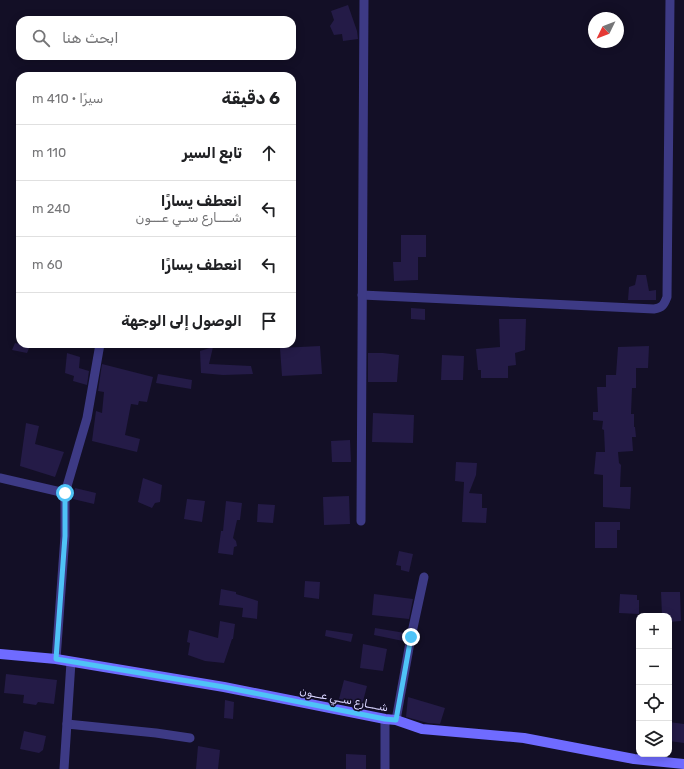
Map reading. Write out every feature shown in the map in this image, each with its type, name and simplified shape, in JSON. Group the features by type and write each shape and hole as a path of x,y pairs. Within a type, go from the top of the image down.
{"street":[{"path":"362,521 364,0"},
{"path":"362,295 594,307 661,308 665,304 667,297 670,0"},
{"path":"56,659 65,536 65,493 87,418 99,348"},
{"path":"0,478 65,493"},
{"path":"396,720 411,637 424,578"},
{"name":"شــــارع ســي عـــون","path":"0,654 56,659 224,687 396,720 422,729 524,738 634,759 684,764"},
{"path":"64,769 71,662"},
{"path":"385,719 385,769"},
{"path":"67,724 190,738"}],"building":[{"path":"348,5 357,31 358,39 343,41 342,34 334,35 330,26 334,20 331,11"},
{"path":"401,235 426,235 426,257 418,257 418,280 394,281 393,262 401,262"},
{"path":"637,275 646,275 649,291 656,290 656,300 628,300 629,287 635,285"},
{"path":"411,308 425,309 425,320 411,319"},
{"path":"499,319 526,319 525,350 515,353 516,365 508,366 508,378 481,378 481,370 478,370 476,349 500,347"},
{"path":"15,343 16,348 29,348 27,353 12,350"},
{"path":"320,346 322,374 282,376 280,348"},
{"path":"649,346 648,368 636,368 636,388 632,388 631,414 634,414 636,437 632,437 633,451 618,452 619,463 621,465 620,487 631,487 630,509 603,507 603,475 594,474 596,452 605,452 604,430 602,429 603,421 593,420 593,412 598,412 597,387 606,387 606,375 616,375 618,347"},
{"path":"213,348 209,364 251,366 253,374 223,375 201,373 200,351"},
{"path":"67,353 80,357 79,368 89,371 87,385 73,381 74,376 65,373"},
{"path":"368,353 399,355 397,382 368,382"},
{"path":"442,355 464,356 463,380 441,380"},
{"path":"102,364 153,377 147,402 139,401 138,405 131,404 125,435 140,439 137,452 92,441 96,411 102,413 104,392 98,391"},
{"path":"158,374 192,380 191,389 156,383"},
{"path":"373,413 414,415 413,443 372,442"},
{"path":"26,423 39,426 35,444 64,452 55,477 20,466"},
{"path":"350,440 351,462 332,462 331,441"},
{"path":"456,462 477,463 476,475 469,493 482,494 482,508 487,508 486,523 462,522 464,482 455,481"},
{"path":"143,478 162,485 160,502 155,503 152,508 138,502"},
{"path":"75,488 96,493 94,504 73,499"},
{"path":"349,496 350,524 324,525 323,497"},
{"path":"187,499 205,501 202,522 184,519"},
{"path":"226,501 242,503 240,520 237,520 233,538 236,541 237,546 234,547 233,555 218,553 221,531 223,531"},
{"path":"258,504 275,505 273,523 257,522"},
{"path":"595,522 620,522 620,530 617,530 617,548 595,548"},
{"path":"399,551 413,554 409,572 401,570 401,566 396,565"},
{"path":"305,581 320,582 319,599 304,597"},
{"path":"221,589 236,592 236,594 258,601 257,619 242,617 243,608 219,605"},
{"path":"661,592 680,592 681,621 672,622 672,613 662,613"},
{"path":"374,594 413,599 409,619 372,615"},
{"path":"620,594 637,595 637,600 639,600 639,613 619,613"},
{"path":"220,621 235,624 233,639 224,663 205,661 188,655 190,643 187,642 189,630 218,638"},
{"path":"375,628 405,633 403,641 374,635"},
{"path":"326,630 353,634 351,642 325,636"},
{"path":"363,644 387,649 383,671 360,668"},
{"path":"6,674 57,680 54,704 38,702 36,705 23,703 24,695 4,693"},
{"path":"344,680 367,686 362,705 339,699"},
{"path":"408,697 445,708 440,724 428,723 406,717"},
{"path":"225,700 234,702 233,719 224,718"},
{"path":"672,722 684,724 684,743 672,741"},
{"path":"24,731 46,736 43,750 39,753 20,749"},
{"path":"198,746 220,750 218,769 196,769"},
{"path":"346,754 366,755 366,769 346,769"}],"route":[{"path":"65,493 65,536 56,659 224,687 396,720 411,637"}]}
